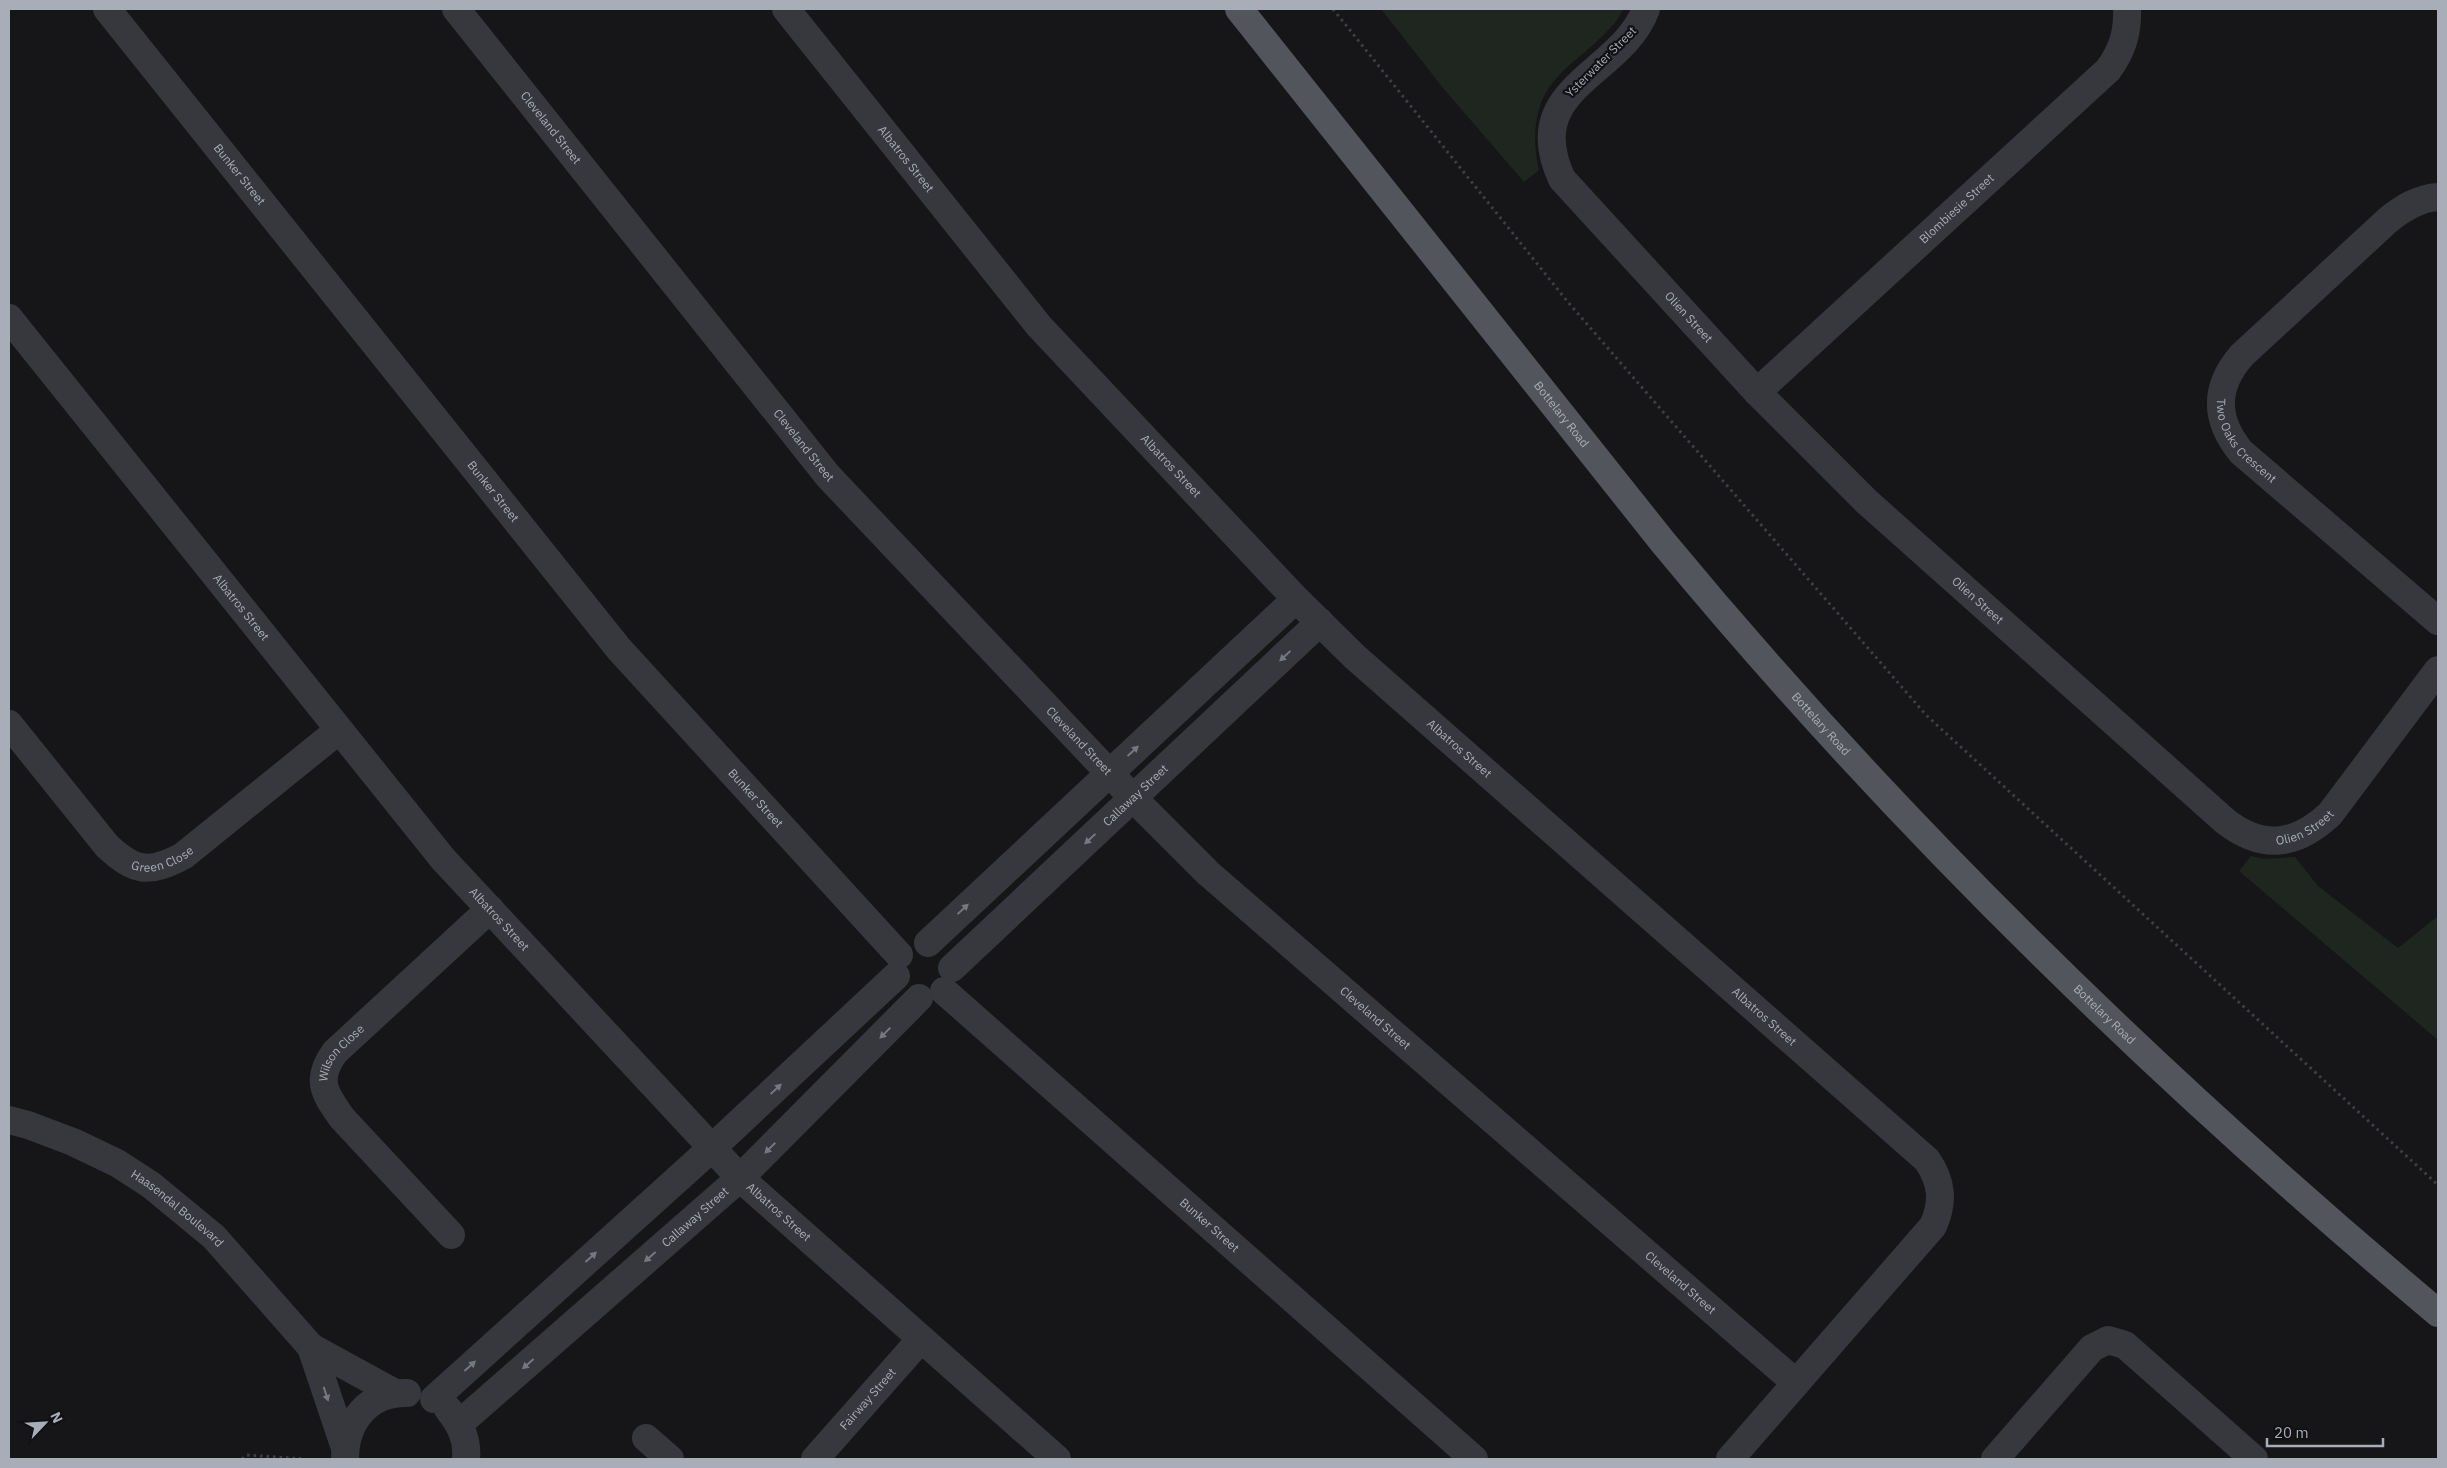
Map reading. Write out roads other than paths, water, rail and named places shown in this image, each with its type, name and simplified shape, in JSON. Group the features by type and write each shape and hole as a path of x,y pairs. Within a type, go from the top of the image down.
{"main road":[{"name":"Bottelary Road","path":"1226,9 1281,62"},
{"name":"Bottelary Road","path":"1239,9 1668,549 1728,620 1865,772 2048,959 2165,1072 2324,1217 2438,1313"}],"street":[{"name":"Bunker Street","path":"107,9 618,650 898,966"},
{"name":"Cleveland Street","path":"456,9 828,476 1133,798 1208,873 1796,1384"},
{"name":"Albatros Street","path":"786,9 1039,326 1296,599 1355,657 1927,1160 1937,1174 1941,1192 1940,1211 1933,1226 1730,1459"},
{"name":"Ysterwater Street","path":"1551,145 1552,126 1558,108 1569,92 1636,29 1646,9"},
{"name":"Blombiesie Street","path":"1757,392 2108,70 2118,57 2124,41 2127,9"},
{"name":"Olien Street","path":"1551,145 1554,163 1567,186 1757,392 1866,501 2237,831 2252,838 2267,841 2284,841 2301,836 2316,827 2330,814 2438,670"},
{"name":"Two Oaks Crescent","path":"2438,198 2418,202 2402,209 2388,220 2242,355 2230,369 2223,386 2220,404 2223,422 2230,438 2241,452 2438,621"},
{"name":"Albatros Street","path":"9,318 443,859 740,1178 1057,1459"},
{"path":"928,943 1296,599"},
{"name":"Callaway Street","path":"459,1424 740,1178 1133,798 1320,622"},
{"name":"Green Close","path":"9,724 106,846 122,860 134,866 147,868 163,867 183,856 339,730"},
{"name":"Wilson Close","path":"451,1235 342,1118 330,1101 323,1083 324,1066 335,1052 490,909"},
{"path":"434,1399 713,1147 898,966 914,943 928,943 941,948 948,954 938,986 903,990 898,966"},
{"name":"Bunker Street","path":"938,986 1474,1459"},
{"name":"Haasendal Boulevard","path":"9,1120 74,1142 117,1163 151,1185 214,1237 311,1347 395,1393"},
{"name":"Fairway Street","path":"815,1459 921,1339"},
{"path":"1995,1459 2092,1348 2108,1340 2125,1346 2254,1459"},
{"name":"Haasendal Boulevard","path":"311,1347 344,1454"},
{"path":"344,1454 348,1432 355,1418 366,1406 379,1398 395,1393 415,1393 434,1399 448,1409 459,1424 465,1438 466,1459"},
{"path":"646,1438 670,1459"}]}
